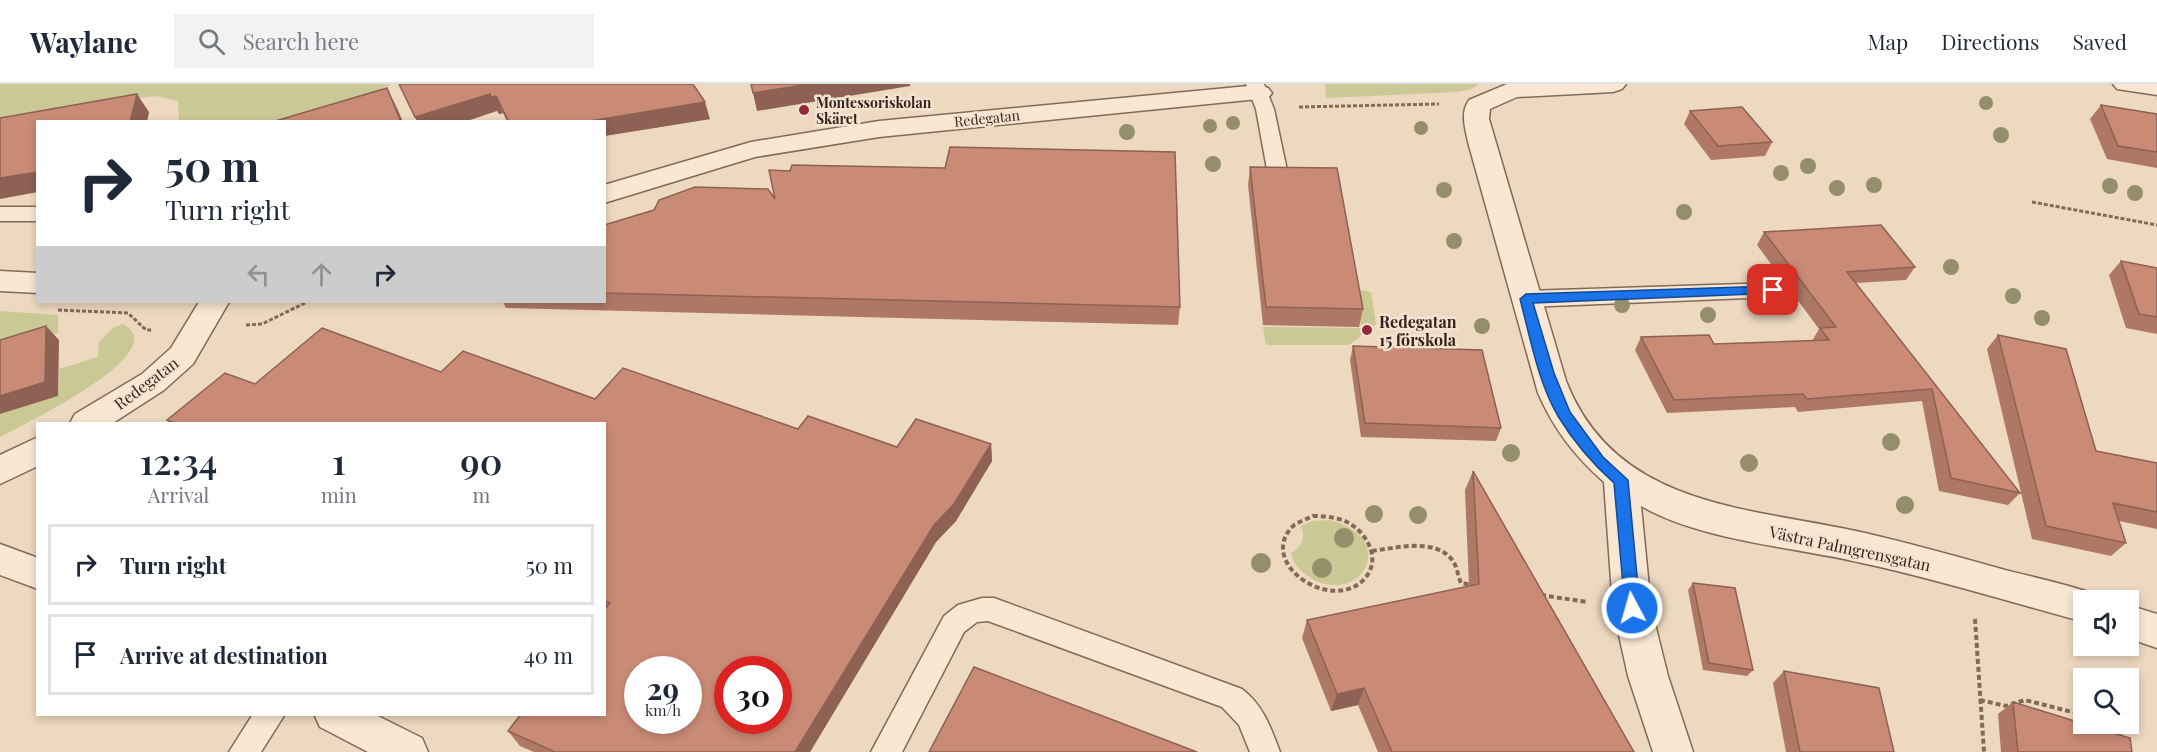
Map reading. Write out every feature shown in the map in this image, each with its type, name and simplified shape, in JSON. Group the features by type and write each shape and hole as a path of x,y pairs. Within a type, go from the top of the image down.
{"street":[{"path":"1478,105 1513,90 1613,84"},
{"path":"2126,84 2157,87"},
{"name":"Redegatan","path":"606,193 751,150 879,129 1260,95"},
{"name":"Västra Palmgrensgatan","path":"1478,105 1476,119 1481,142 1547,373 1564,414 1598,460 1621,480 1666,504 1711,519 1862,548 2073,603"},
{"path":"0,281 36,294"},
{"name":"Redegatan","path":"89,422 153,381 182,356 212,303"},
{"path":"0,471 36,451"},
{"path":"1621,480 1632,608 1648,676 1673,752"},
{"path":"0,559 36,573"},
{"path":"2139,625 2157,631"},
{"path":"338,716 408,752"}],"lane":[{"path":"1260,95 1278,175"},
{"path":"0,214 36,214"},
{"path":"1526,299 1773,290"},
{"path":"886,752 954,624 965,614 981,608 994,610 1232,698 1244,706 1254,721 1265,752"},
{"path":"244,752 269,716"}],"path":[{"path":"1260,95 1354,105 1478,105"},
{"path":"2032,202 2157,225"},
{"path":"77,303 128,313 146,330"},
{"path":"1321,516 1337,518 1352,524 1364,535 1372,551 1370,573 1360,583 1347,589 1331,591 1306,584 1294,574 1285,561 1282,548 1285,536 1293,525 1321,516"},
{"path":"1372,551 1416,547 1442,551 1452,559 1461,584 1484,587"},
{"path":"1972,576 1984,752"},
{"path":"1530,593 1632,608"},
{"path":"1980,700 2006,706 2025,700 2073,712"},
{"path":"2118,734 2127,743"}],"shaded area":[{"path":"0,84 391,84 312,120 179,120 178,101 156,96 80,105 0,119"},
{"path":"1325,84 1479,84 1471,89 1457,92 1326,98"},
{"path":"1356,289 1371,292 1376,324 1349,345 1266,345 1263,327 1361,328"},
{"path":"0,311 58,315 58,333 0,352"},
{"path":"123,324 134,336 129,352 113,369 62,404 0,437 0,414 58,396 59,369 98,357 99,342 113,328"},
{"path":"1330,520 1352,529 1364,541 1368,554 1366,567 1357,577 1345,584 1329,585 1311,578 1298,568 1291,553 1302,541 1301,526 1313,521"}],"building":[{"path":"399,84 693,84 705,102 596,120 508,120 496,96 491,97 490,94 415,117"},
{"path":"751,84 810,84 753,93"},
{"path":"387,88 400,120 279,120"},
{"path":"137,94 130,120 36,120 36,172 0,178 0,118"},
{"path":"2101,105 2157,114 2157,152 2118,146"},
{"path":"1742,107 1772,142 1718,146 1690,111"},
{"path":"950,147 1175,152 1180,307 606,293 606,224 654,210 659,200 695,187 768,189 775,199 769,170 790,171 792,165 945,168"},
{"path":"1250,167 1337,168 1363,309 1266,307"},
{"path":"1881,225 1915,267 1847,272 2020,493 1951,478 1932,389 1807,399 1803,394 1674,400 1641,337 1709,335 1714,344 1829,340 1820,328 1836,327 1764,232"},
{"path":"2121,261 2157,268 2157,317 2139,314"},
{"path":"46,326 45,382 0,396 0,340"},
{"path":"322,328 441,372 463,351 595,399 623,368 798,429 808,416 897,447 916,419 991,444 954,504 934,525 795,752 555,752 508,731 519,716 606,716 606,608 610,603 606,602 606,422 172,422 167,420 225,373 255,384"},
{"path":"1998,335 2066,349 2096,451 2157,463 2157,512 2113,503 2126,543 2046,526"},
{"path":"1353,346 1482,350 1501,428 1365,423"},
{"path":"1473,471 1634,752 1392,752 1364,688 1337,694 1307,620 1479,584"},
{"path":"1693,583 1735,588 1753,670 1709,663"},
{"path":"974,667 1197,752 929,752"},
{"path":"1784,671 1879,688 1894,752 1800,752"},
{"path":"2013,702 2073,720 2073,734 2117,734 2130,738 2132,752 2018,752"}],"place":[{"name":"Montessoriskolan Skäret","path":"804,110"},
{"name":"Redegatan 15 förskola","path":"1367,330"}],"route":[{"path":"1632,608 1621,480 1598,460 1564,414 1547,373 1526,299 1773,290"}]}
